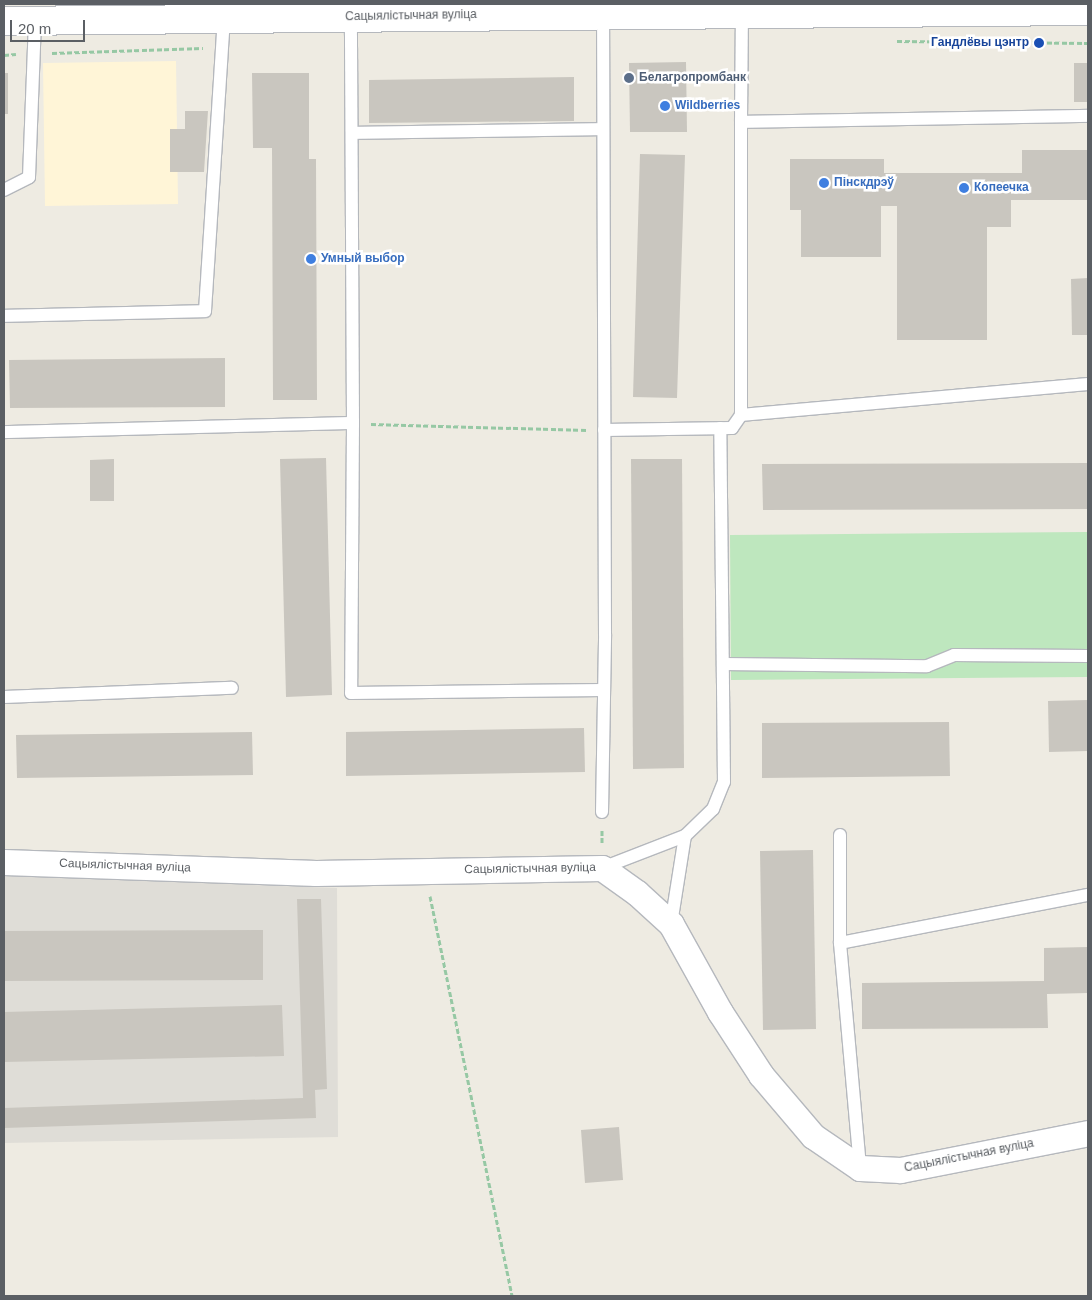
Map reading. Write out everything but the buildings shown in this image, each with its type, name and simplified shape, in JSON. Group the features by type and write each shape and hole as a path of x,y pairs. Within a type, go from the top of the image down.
{"main road":[{"name":"Сацыялістычная вуліца","path":"4,21 351,17 712,8 742,12 1088,11"}],"street":[{"name":"Сацыялістычная вуліца","path":"4,862 316,873 602,868 637,893 671,924 720,1012 761,1075 813,1136 860,1168 900,1170 1088,1133"}],"lane":[{"path":"602,812 604,690 603,129 617,10"},
{"path":"604,430 732,428 741,416 742,12"},
{"path":"351,17 352,693 604,690"},
{"path":"4,316 205,311 224,18"},
{"path":"4,190 29,178 35,20"},
{"path":"741,122 1088,116"},
{"path":"352,133 603,129"},
{"path":"741,416 1088,384"},
{"path":"4,432 353,423"},
{"path":"602,868 685,836 714,809 724,782 720,428"},
{"path":"722,664 927,666 954,655 1088,656"},
{"path":"4,697 232,688"},
{"path":"840,835 840,943 860,1168"},
{"path":"671,924 685,836"},
{"path":"840,943 1088,895"}],"path":[{"path":"353,423 604,430"},
{"path":"602,812 602,868"},
{"path":"425,871 512,1296"}],"shaded area":[{"path":"176,61 178,204 45,206 43,63"},
{"path":"4,876 337,888 338,1137 4,1143"}],"green space":[{"path":"1088,532 1088,677 731,680 730,535"}],"place":[{"name":"Гандлёвы цэнтр","path":"1039,43"},
{"name":"Белагропромбанк","path":"629,78"},
{"name":"Wildberries","path":"665,106"},
{"name":"Пінскдрэў","path":"824,183"},
{"name":"Копеечка","path":"964,188"},
{"name":"Умный выбор","path":"311,259"}]}
